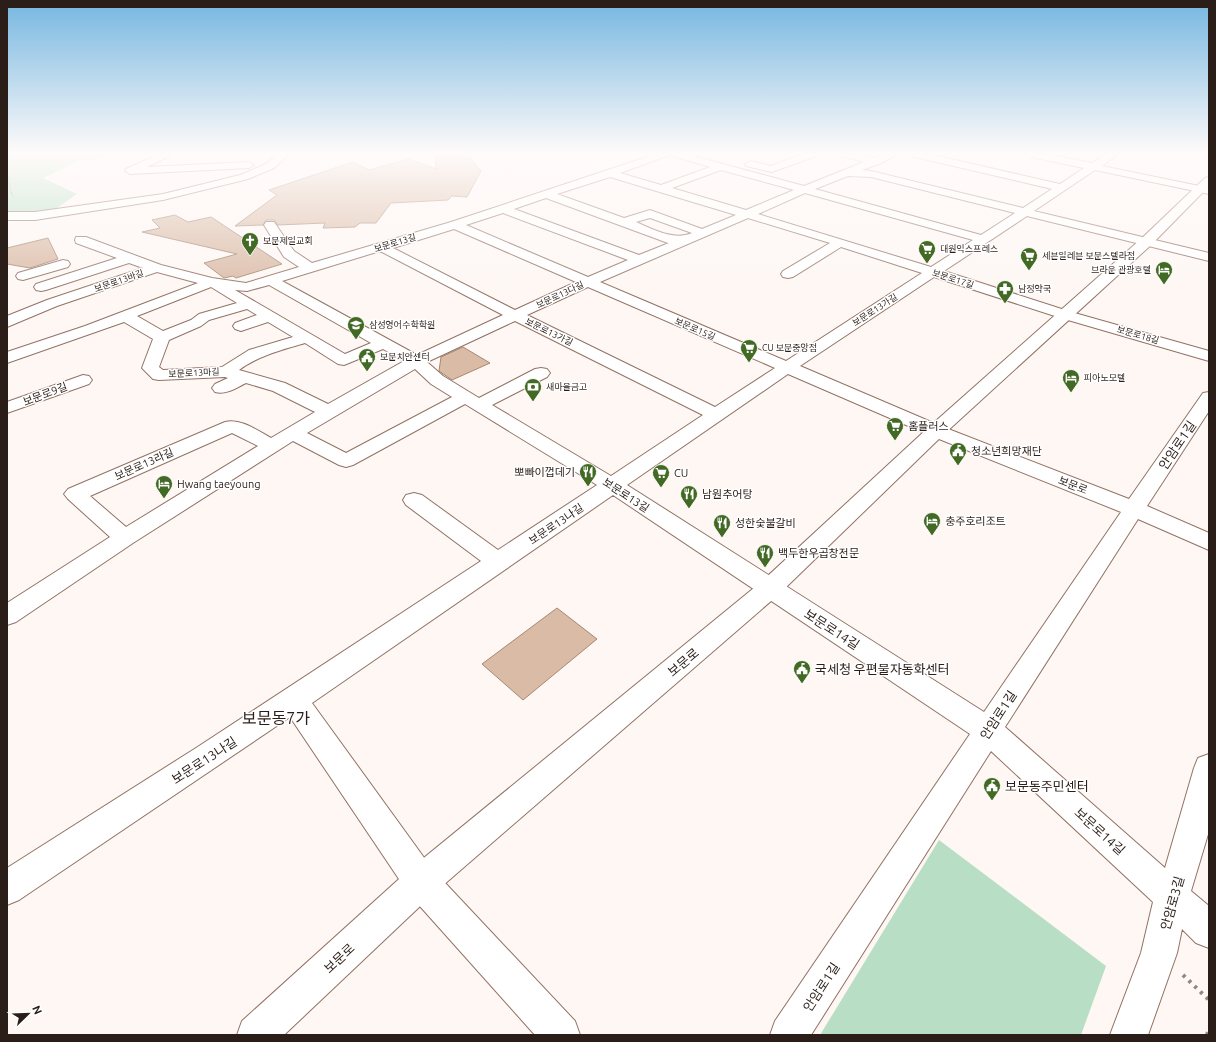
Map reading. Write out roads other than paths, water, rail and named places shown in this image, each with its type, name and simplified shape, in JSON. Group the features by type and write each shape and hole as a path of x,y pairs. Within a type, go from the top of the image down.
{"street":[{"path":"7,216 35,216 125,203"},
{"name":"보문로13길","path":"156,268 212,282 247,287 455,225 521,203"},
{"name":"보문로13다길","path":"570,203 673,240 686,240"},
{"name":"보문로17길","path":"705,203 840,242 1066,315"},
{"name":"보문로13다길","path":"416,361 588,282 775,203"},
{"path":"850,203 983,239"},
{"path":"986,203 1209,257"},
{"name":"보문로13가길","path":"612,485 786,368 1039,203"},
{"name":"보문로","path":"256,1035 421,882 769,589 936,432 1189,203"},
{"path":"503,209 640,260"},
{"path":"624,222 650,214 703,233"},
{"path":"270,225 289,254 310,268"},
{"name":"보문로15길","path":"455,225 936,432"},
{"name":"보문로13바길","path":"81,240 156,268"},
{"path":"788,274 840,242"},
{"name":"보문로13가길","path":"382,247 516,316 717,415"},
{"path":"87,257 109,250"},
{"path":"41,287 130,258"},
{"path":"23,276 73,261"},
{"name":"보문로13바길","path":"7,322 52,303 156,268"},
{"name":"보문로13길","path":"270,280 416,361 437,380 612,485 769,589"},
{"path":"7,358 124,316 212,282"},
{"name":"보문로13길","path":"212,282 344,360 384,343"},
{"path":"124,316 162,337 196,323 204,317 249,304"},
{"name":"보문로18길","path":"1066,315 1209,356"},
{"path":"241,326 269,316"},
{"name":"보문로13마길","path":"162,337 150,368 159,375 205,373 224,380 240,360 264,349 307,338"},
{"path":"7,615 125,538 293,433 416,361"},
{"path":"174,386 205,373"},
{"path":"293,433 346,461 472,401 541,373"},
{"path":"224,380 245,378 279,387 329,412"},
{"name":"보문로9길","path":"7,408 82,380"},
{"name":"안암로1길","path":"789,1035 988,730 1209,397"},
{"name":"보문로13라길","path":"125,538 75,494 232,426 273,446"},
{"name":"보문로","path":"936,432 1134,509 1209,542"},
{"name":"보문로13나길","path":"7,888 294,700 499,563 612,485"},
{"path":"414,500 499,563"},
{"name":"보문로14길","path":"769,589 988,730 1209,930"},
{"path":"294,700 421,882 561,1035"},
{"name":"안암로3길","path":"1129,1035 1159,953 1172,897 1188,850 1209,768"}],"place":[{"name":"보문제일교회","path":"250,256"},
{"name":"대원익스프레스","path":"927,264"},
{"name":"세븐일레븐 보문스텔라점","path":"1029,271"},
{"name":"브라운 관광호텔","path":"1164,285"},
{"name":"남정약국","path":"1005,304"},
{"name":"삼성영어수학학원","path":"356,340"},
{"name":"CU 보문중앙점","path":"749,363"},
{"name":"보문치안센터","path":"367,372"},
{"name":"피아노모텔","path":"1071,393"},
{"name":"새마을금고","path":"533,402"},
{"name":"홈플러스","path":"895,441"},
{"name":"청소년희망재단","path":"958,466"},
{"name":"뽀빠이껍데기","path":"588,487"},
{"name":"CU","path":"661,488"},
{"name":"Hwang taeyoung","path":"164,499"},
{"name":"남원추어탕","path":"689,509"},
{"name":"충주호리조트","path":"932,536"},
{"name":"성한숯불갈비","path":"722,538"},
{"name":"백두한우곱창전문","path":"765,568"},
{"name":"국세청 우편물자동화센터","path":"802,684"},
{"name":"보문동주민센터","path":"992,801"}],"district":[{"name":"보문동7가","path":"276,718"}]}
